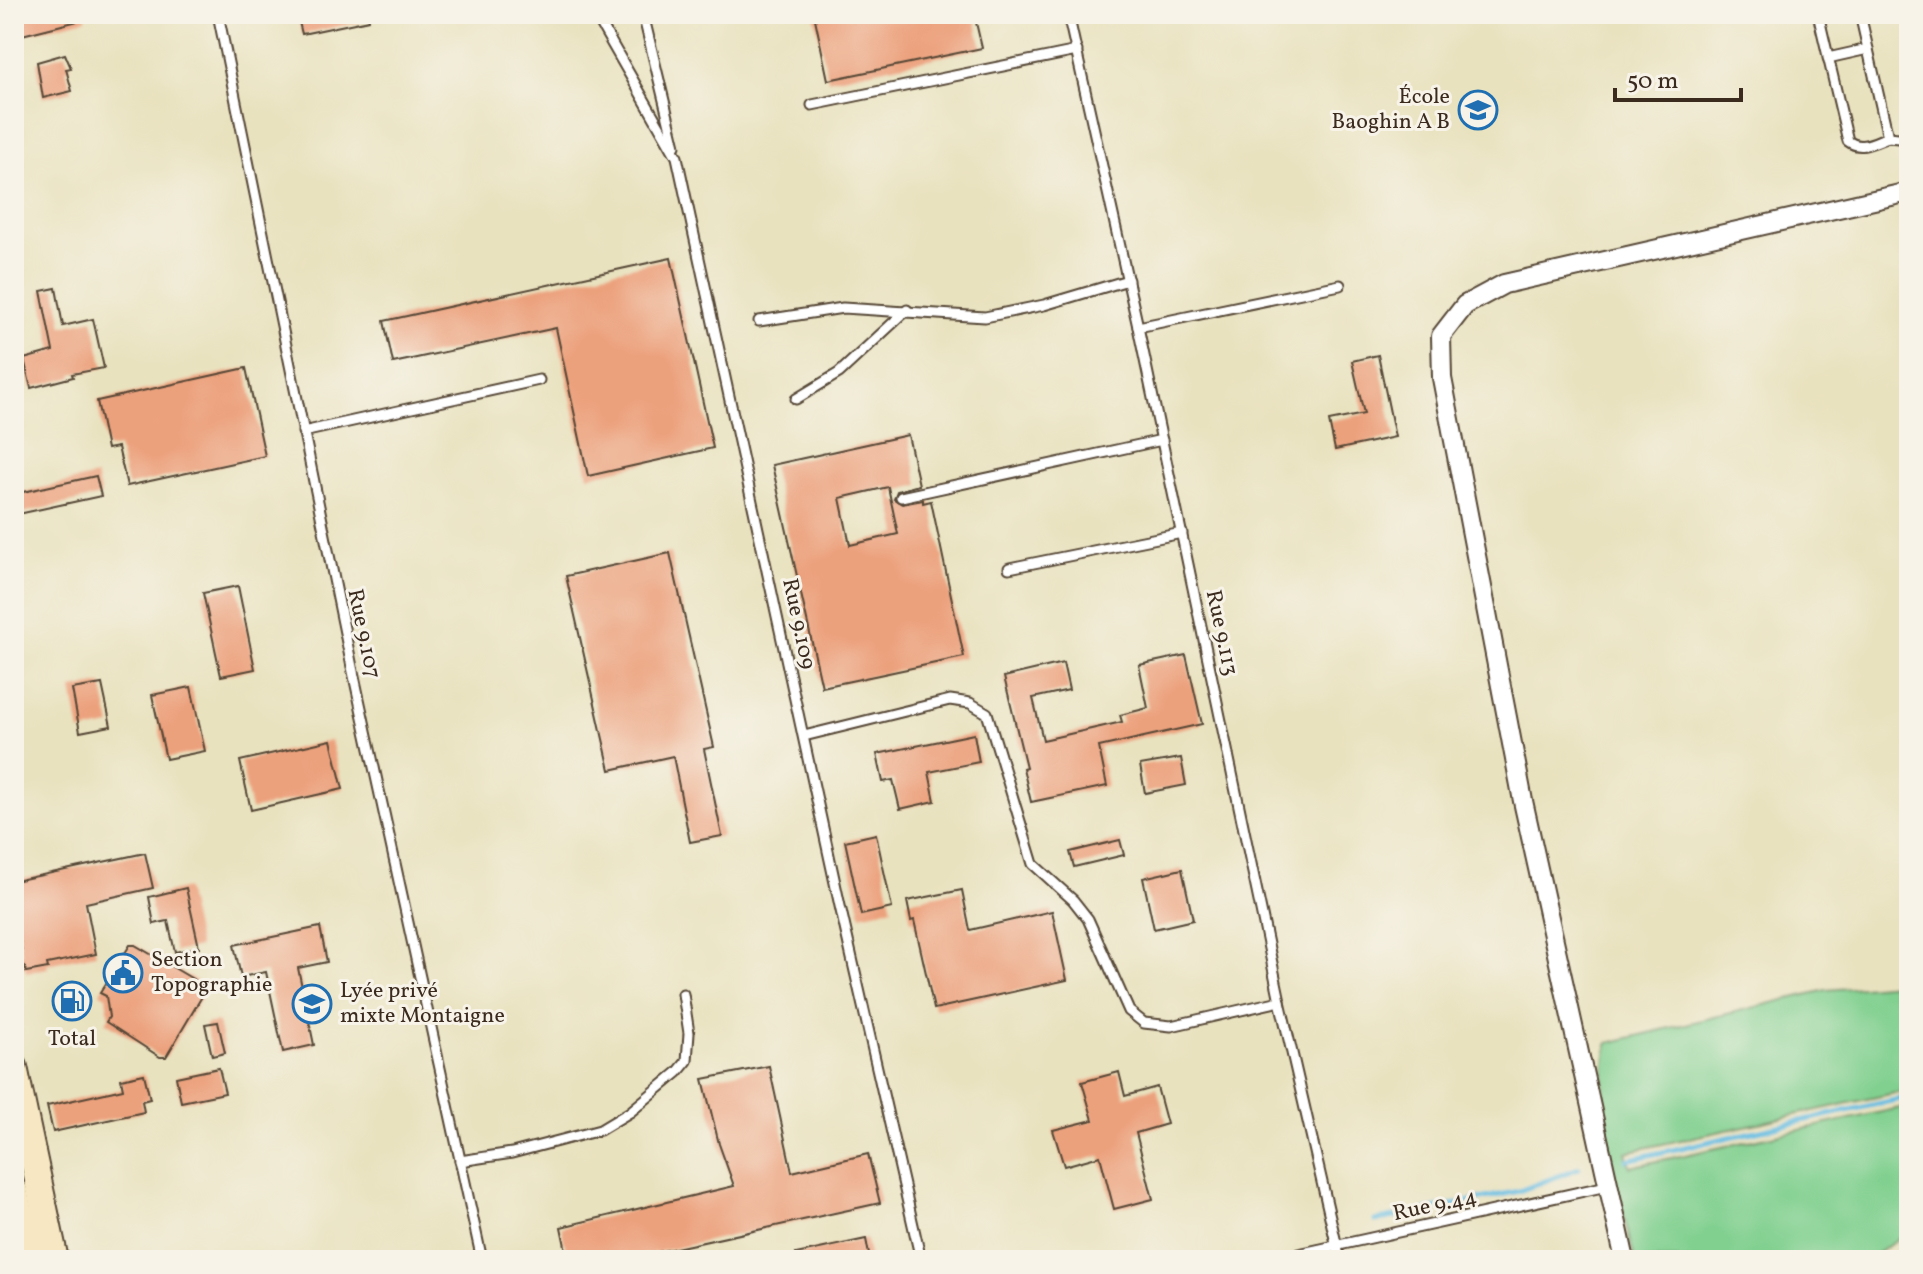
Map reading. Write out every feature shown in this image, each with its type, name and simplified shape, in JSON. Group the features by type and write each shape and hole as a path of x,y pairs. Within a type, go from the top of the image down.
{"main road":[{"path":"14,1067 55,1260"},
{"path":"14,1193 30,1260"}],"street":[{"path":"1625,1260 1523,801 1442,378 1441,336 1465,305 1504,284 1909,192"}],"lane":[{"name":"Rue 9.107","path":"218,14 303,432 482,1260"},
{"name":"Rue 9.109","path":"595,14 677,157 921,1260"},
{"path":"643,14 677,157"},
{"name":"Rue 9.113","path":"1068,14 1128,280 1280,1001 1340,1260"},
{"path":"1818,14 1848,141 1862,146 1888,137 1909,139"},
{"path":"1860,14 1888,137"},
{"path":"1828,58 1868,49"},
{"path":"812,105 1077,51"},
{"path":"759,321 843,308 985,317 1044,305 1128,280"},
{"path":"1138,327 1340,285"},
{"path":"796,399 839,373 907,310"},
{"path":"303,432 539,380"},
{"path":"901,497 1162,440"},
{"path":"1009,568 1182,533"},
{"path":"804,736 950,700 970,703 987,713 1033,864 1073,900 1088,919 1129,1011 1144,1023 1171,1026 1280,1001"},
{"path":"460,1161 512,1153 600,1130 630,1112 687,1061 689,1033 683,994"},
{"name":"Rue 9.44","path":"1271,1260 1607,1186"}],"green space":[{"path":"1909,983 1909,1090 1626,1152 1630,1167 1909,1106 1909,1232 1867,1260 1635,1260 1615,1180 1606,1124 1604,1069 1608,1043 1826,990"}],"building":[{"path":"14,14 86,14 86,19 18,36"},
{"path":"297,14 368,14 369,20 302,34"},
{"path":"814,14 974,14 982,48 828,80"},
{"path":"65,54 71,68 66,69 72,91 43,98 37,62"},
{"path":"671,258 713,448 588,476 556,328 393,363 384,321"},
{"path":"56,288 63,326 93,319 104,368 72,374 73,377 31,388 24,359 53,351 41,291"},
{"path":"1378,355 1395,437 1335,450 1329,421 1364,414 1352,361"},
{"path":"246,368 265,456 127,486 118,447 107,449 97,401"},
{"path":"908,435 919,485 897,491 894,499 902,504 931,501 964,657 822,687 772,465","holes":["888,487 898,534 850,545 840,498"]},
{"path":"96,476 101,496 14,515 14,494"},
{"path":"670,553 714,747 704,749 722,836 690,842 673,756 610,770 566,576"},
{"path":"238,586 255,669 221,676 203,593"},
{"path":"1186,655 1202,724 1099,747 1107,786 1031,802 1023,768 1026,767 1004,677 1063,663 1069,690 1033,698 1043,740 1122,722 1120,715 1148,708 1139,665"},
{"path":"102,684 111,726 80,732 72,689"},
{"path":"191,687 205,751 166,759 152,695"},
{"path":"974,734 979,762 929,772 935,801 900,809 893,780 883,782 877,754"},
{"path":"331,740 343,789 251,810 240,761"},
{"path":"1181,758 1186,785 1145,793 1140,765"},
{"path":"876,834 892,908 861,915 845,841"},
{"path":"1120,840 1124,855 1074,867 1070,852"},
{"path":"145,853 153,888 86,903 96,954 47,964 48,968 26,972 25,967 16,969 14,955 22,953 14,907 14,881"},
{"path":"1182,869 1193,920 1154,929 1143,878"},
{"path":"186,888 199,947 175,952 168,921 154,924 149,897"},
{"path":"962,890 970,930 1052,911 1067,980 934,1009 907,901"},
{"path":"320,927 327,962 298,968 314,1045 283,1052 266,972 241,977 234,945"},
{"path":"130,945 135,945 203,985 204,993 166,1057 160,1057 106,1022 109,1017 106,996 100,993"},
{"path":"218,1022 225,1053 212,1056 205,1024"},
{"path":"769,1066 792,1172 868,1154 880,1203 622,1260 568,1260 561,1227 734,1186 719,1144 703,1079"},
{"path":"219,1068 225,1093 181,1102 176,1077"},
{"path":"1119,1072 1125,1096 1157,1087 1167,1124 1136,1133 1153,1199 1114,1209 1100,1156 1064,1166 1053,1130 1093,1120 1082,1082"},
{"path":"144,1074 150,1099 142,1101 144,1112 53,1132 47,1106 123,1089 121,1079"},
{"path":"866,1239 870,1260 797,1260 796,1254"}],"waterway":[{"path":"1627,1160 1909,1097"},
{"path":"1375,1221 1519,1191 1579,1168"}],"place":[{"name":"École Baoghin A B","path":"1478,110"},
{"name":"Section Topographie","path":"123,973"},
{"name":"Total","path":"72,1001"},
{"name":"Lyée privé mixte Montaigne","path":"312,1004"}]}
